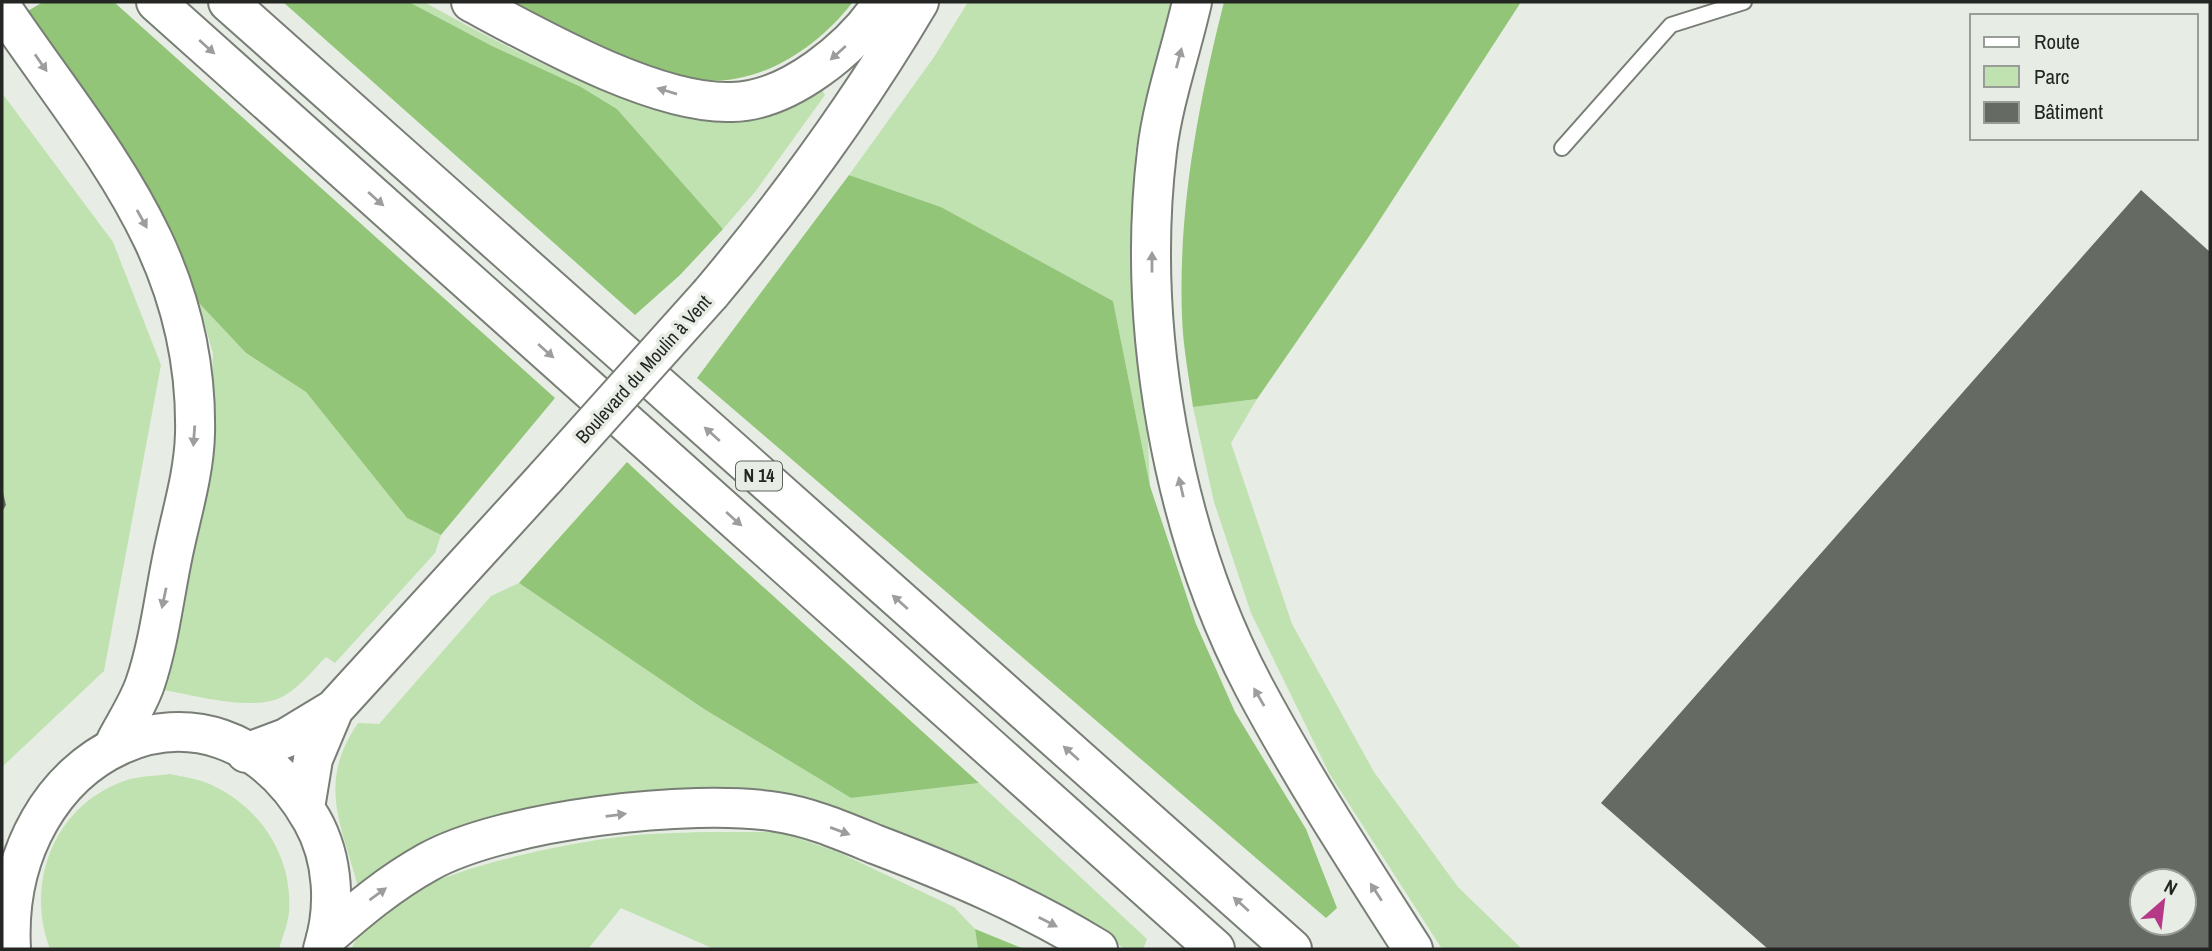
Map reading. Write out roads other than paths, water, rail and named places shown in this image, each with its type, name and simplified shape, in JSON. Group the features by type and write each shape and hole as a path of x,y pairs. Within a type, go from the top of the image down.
{"main road":[{"name":"N 14","path":"156,2 1215,949"},
{"name":"N 14","path":"228,2 1292,949"},
{"path":"471,2 532,34 627,77 669,92 734,103 780,90 810,74 855,37 883,2"},
{"name":"Boulevard du Moulin à Vent","path":"246,753 286,738 334,709 547,477 711,293 834,135 866,89 919,2"},
{"path":"1192,2 1163,113 1152,211 1157,357 1170,440 1199,553 1226,625 1253,685 1324,810 1413,949"},
{"path":"2,8 109,159 160,251 179,302 189,346 194,385 195,437 189,478 145,683 116,741"},
{"name":"Boulevard du Moulin à Vent","path":"306,808 313,759 334,709"},
{"path":"11,949 4,916 3,884 10,845 38,794 81,757 116,741 173,732 211,738 246,753 279,777 306,808 317,828 329,871 331,905 324,944"},
{"path":"324,944 360,907 407,874 429,861 488,839 606,816 652,810 741,808 778,812 835,828 993,894 1098,949"}],"lane":[{"path":"1562,148 1671,25 1744,2"}]}
